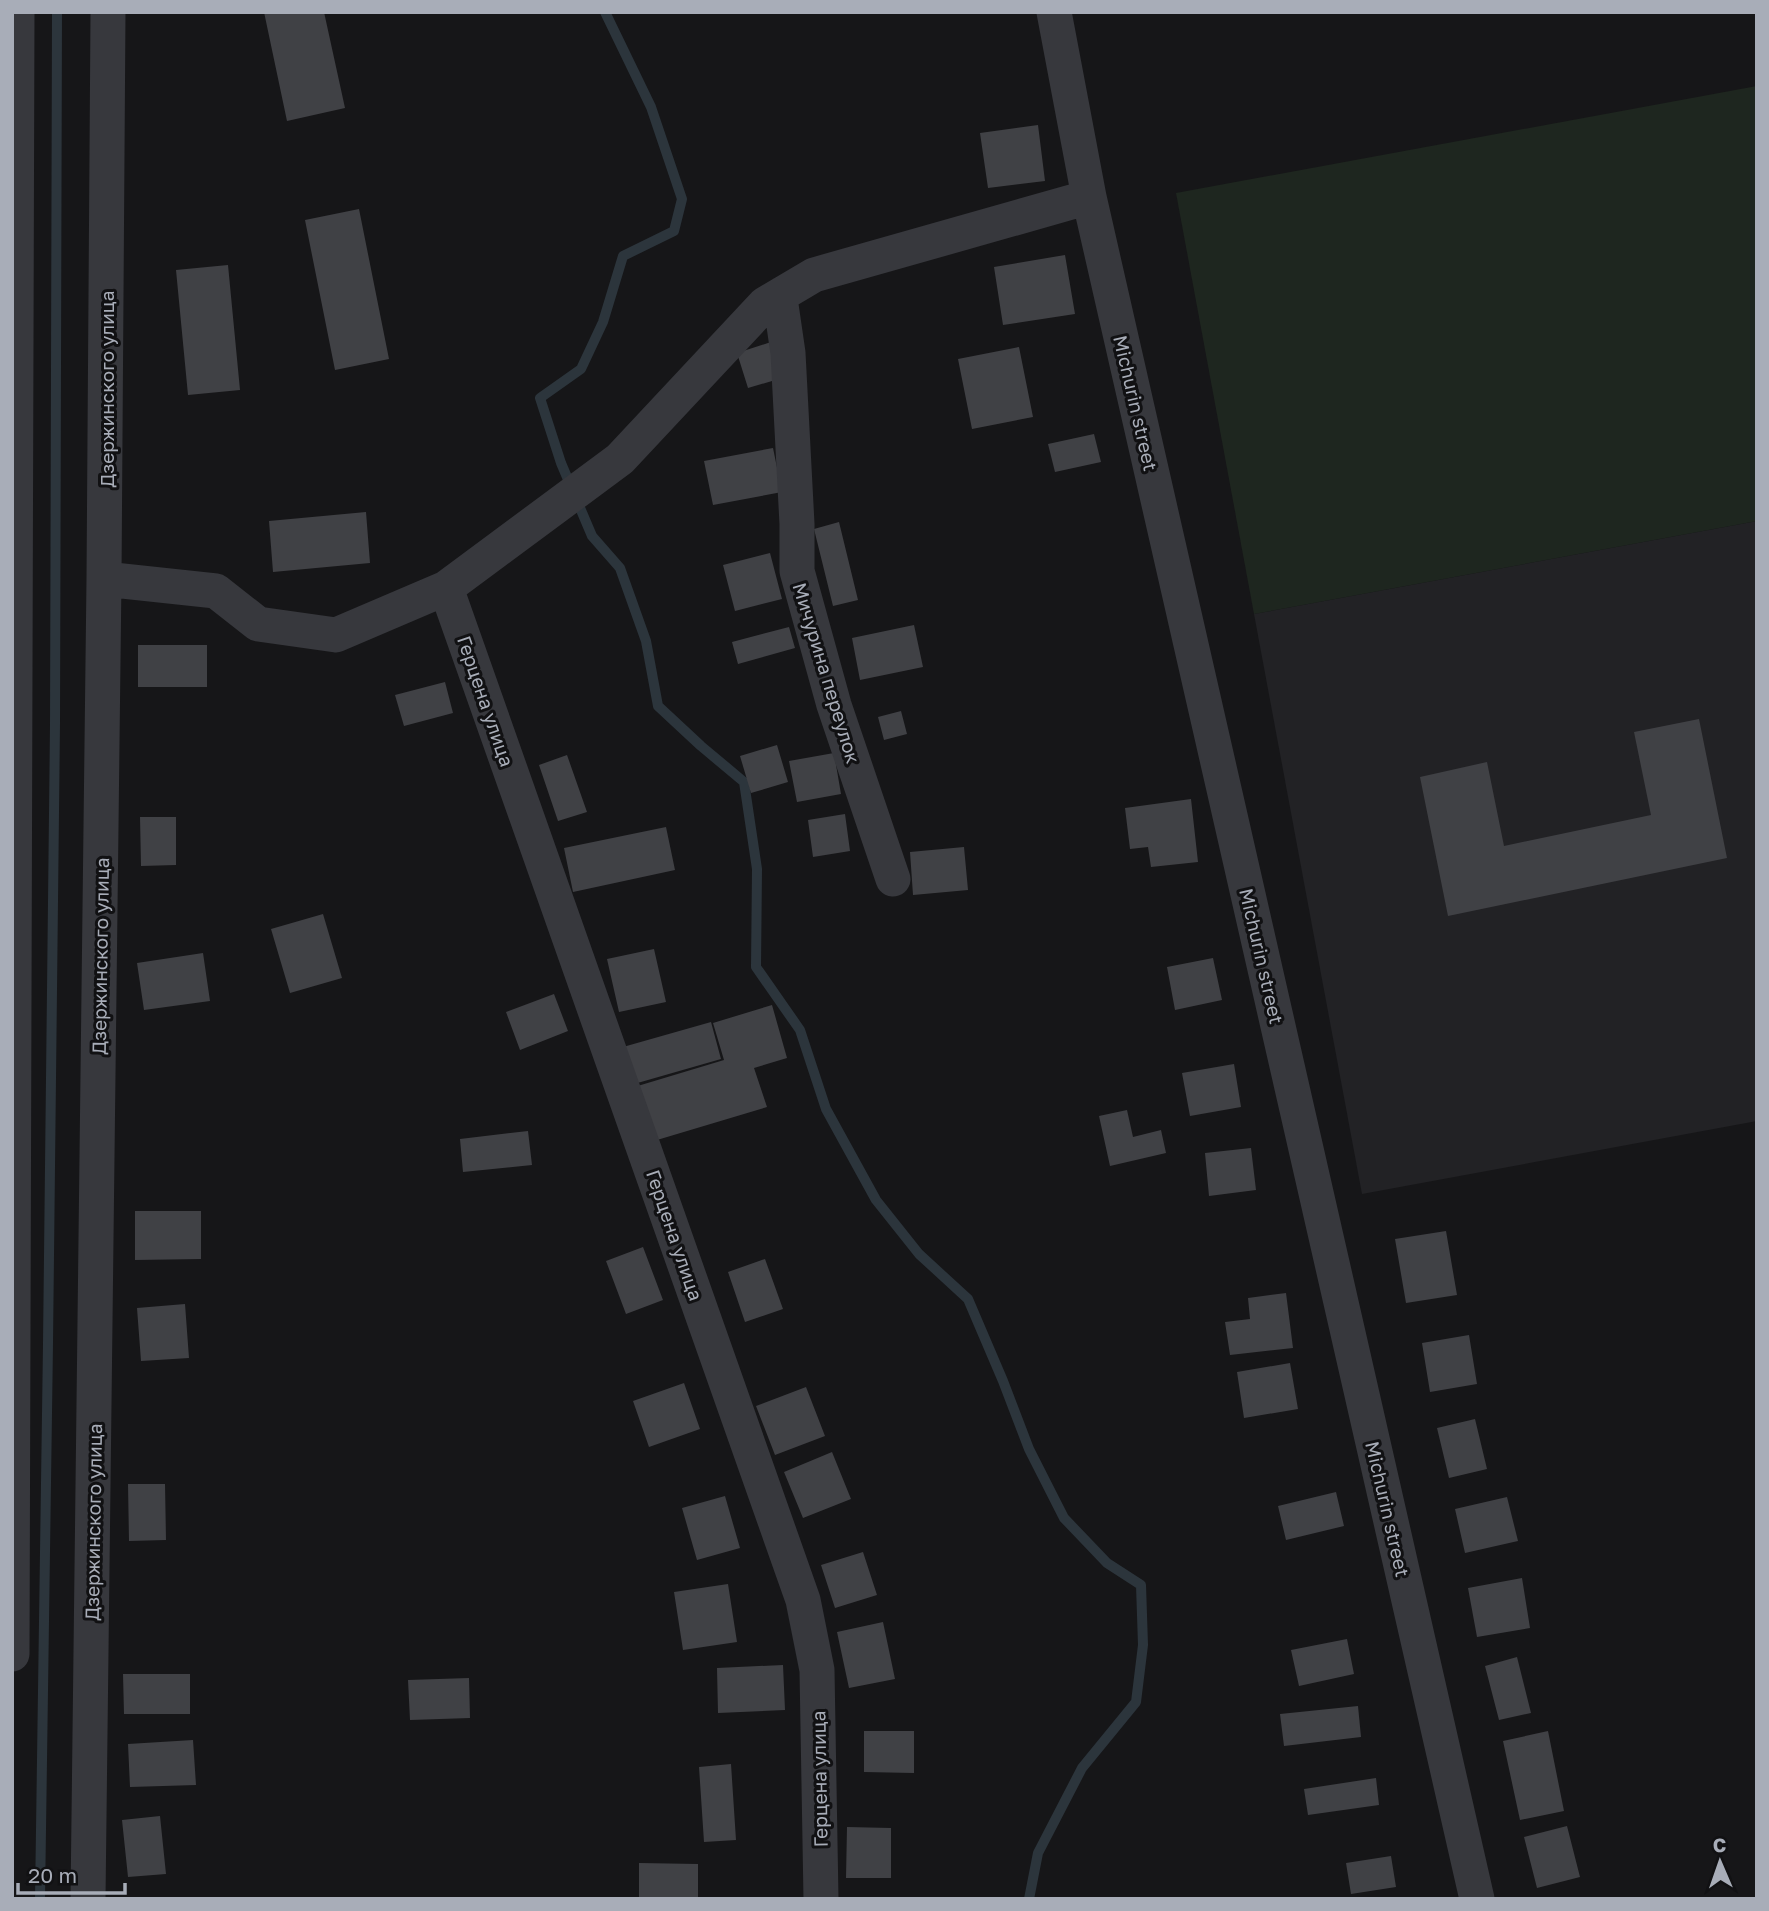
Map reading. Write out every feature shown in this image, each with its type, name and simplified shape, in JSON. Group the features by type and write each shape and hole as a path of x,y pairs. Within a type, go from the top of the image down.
{"street":[{"path":"12,1654 17,12"},
{"name":"Дзержинского улица","path":"88,1899 108,12"},
{"name":"Michurin street","path":"1054,12 1089,197 1477,1899"},
{"path":"104,579 216,591 258,624 337,635 446,588 620,459 765,304 814,275 1089,197"},
{"name":"Мичурина переулок","path":"782,294 781,305 788,353 797,571 834,705 893,879"},
{"name":"Герцена улица","path":"446,588 803,1600 817,1670 821,1899"}],"shaded area":[{"path":"1757,86 1757,521 1254,614 1176,193"},
{"path":"1757,521 1757,1121 1362,1194 1254,614"}],"building":[{"path":"264,12 324,12 345,108 287,121"},
{"path":"1038,125 1045,181 988,188 980,133"},
{"path":"359,209 389,359 335,370 305,220"},
{"path":"1065,255 1075,314 1003,325 994,267"},
{"path":"228,265 240,390 188,395 176,270"},
{"path":"771,342 782,378 748,388 737,353"},
{"path":"1019,347 1033,417 972,429 958,359"},
{"path":"1094,434 1101,462 1055,472 1048,444"},
{"path":"773,448 782,492 713,505 704,461"},
{"path":"366,512 370,563 273,572 269,521"},
{"path":"839,522 858,600 833,606 814,529"},
{"path":"770,553 782,599 735,611 723,565"},
{"path":"914,625 923,667 860,680 852,638"},
{"path":"789,627 795,648 738,664 732,642"},
{"path":"138,645 207,645 207,687 138,687"},
{"path":"445,682 453,713 404,726 395,695"},
{"path":"901,711 907,734 884,740 878,717"},
{"path":"1699,719 1727,858 1448,916 1420,777 1487,762 1504,846 1651,815 1634,732"},
{"path":"777,745 788,782 751,793 740,756"},
{"path":"834,753 841,794 797,802 789,761"},
{"path":"567,755 587,812 558,821 539,765"},
{"path":"1191,799 1198,862 1151,867 1148,847 1130,849 1125,808"},
{"path":"845,814 850,851 813,857 808,820"},
{"path":"140,817 176,817 176,865 141,866"},
{"path":"666,827 675,870 573,892 564,848"},
{"path":"964,847 968,890 913,895 910,852"},
{"path":"323,914 342,978 290,993 271,929"},
{"path":"654,949 666,1002 619,1012 607,959"},
{"path":"203,953 210,1001 144,1010 137,963"},
{"path":"1213,958 1222,1000 1175,1010 1167,967"},
{"path":"554,994 568,1031 520,1050 506,1012"},
{"path":"772,1005 787,1058 754,1068 767,1107 647,1143 631,1088 724,1060 713,1023"},
{"path":"711,1022 721,1059 634,1084 623,1047"},
{"path":"1234,1064 1241,1107 1190,1116 1182,1073"},
{"path":"1127,1110 1133,1137 1161,1130 1166,1153 1110,1166 1099,1116"},
{"path":"528,1131 532,1165 463,1172 460,1139"},
{"path":"1251,1148 1256,1190 1209,1196 1205,1153"},
{"path":"135,1211 201,1211 201,1259 135,1260"},
{"path":"1446,1231 1457,1295 1406,1303 1395,1239"},
{"path":"643,1247 663,1300 626,1314 606,1261"},
{"path":"765,1259 783,1309 745,1322 728,1272"},
{"path":"1286,1293 1293,1348 1230,1355 1225,1322 1250,1319 1248,1298"},
{"path":"185,1304 189,1358 141,1361 137,1308"},
{"path":"1469,1335 1477,1384 1430,1392 1422,1343"},
{"path":"1290,1363 1298,1409 1244,1418 1237,1372"},
{"path":"684,1383 700,1429 649,1447 633,1401"},
{"path":"806,1387 825,1436 775,1455 756,1406"},
{"path":"1475,1419 1487,1469 1449,1478 1437,1428"},
{"path":"832,1452 851,1499 803,1518 784,1472"},
{"path":"128,1484 165,1484 166,1540 129,1541"},
{"path":"1336,1492 1344,1526 1286,1540 1278,1506"},
{"path":"725,1496 740,1548 697,1560 682,1508"},
{"path":"1507,1497 1518,1541 1465,1553 1455,1509"},
{"path":"863,1552 877,1595 835,1608 821,1565"},
{"path":"1522,1578 1530,1628 1477,1637 1468,1588"},
{"path":"728,1584 737,1642 683,1650 674,1592"},
{"path":"883,1622 895,1679 849,1688 837,1632"},
{"path":"1347,1639 1354,1674 1299,1686 1291,1650"},
{"path":"1517,1657 1531,1713 1499,1720 1485,1666"},
{"path":"783,1665 785,1710 718,1713 717,1668"},
{"path":"123,1674 190,1674 190,1714 124,1714"},
{"path":"469,1678 470,1718 410,1720 408,1680"},
{"path":"1358,1706 1361,1737 1284,1746 1280,1714"},
{"path":"864,1731 914,1731 914,1773 864,1772"},
{"path":"1548,1731 1564,1811 1520,1820 1503,1741"},
{"path":"193,1740 196,1785 130,1787 128,1744"},
{"path":"731,1764 736,1840 704,1842 699,1767"},
{"path":"1376,1778 1379,1805 1308,1815 1304,1789"},
{"path":"160,1816 166,1874 128,1877 122,1820"},
{"path":"1567,1826 1580,1877 1537,1888 1524,1837"},
{"path":"847,1827 891,1828 891,1878 846,1878"},
{"path":"1391,1856 1396,1887 1351,1894 1346,1863"},
{"path":"639,1863 698,1864 698,1899 639,1899"}],"waterway":[{"path":"40,1899 55,724 57,12"},
{"path":"605,12 651,107 682,199 674,231 623,256 603,322 581,369 540,398 561,463 592,536 620,568 646,641 658,706 744,782 757,869 756,967 800,1030 826,1109 876,1200 919,1254 968,1299 1029,1449 1064,1518 1107,1563 1141,1585 1143,1645 1136,1702 1082,1768 1038,1853 1029,1899"}]}
